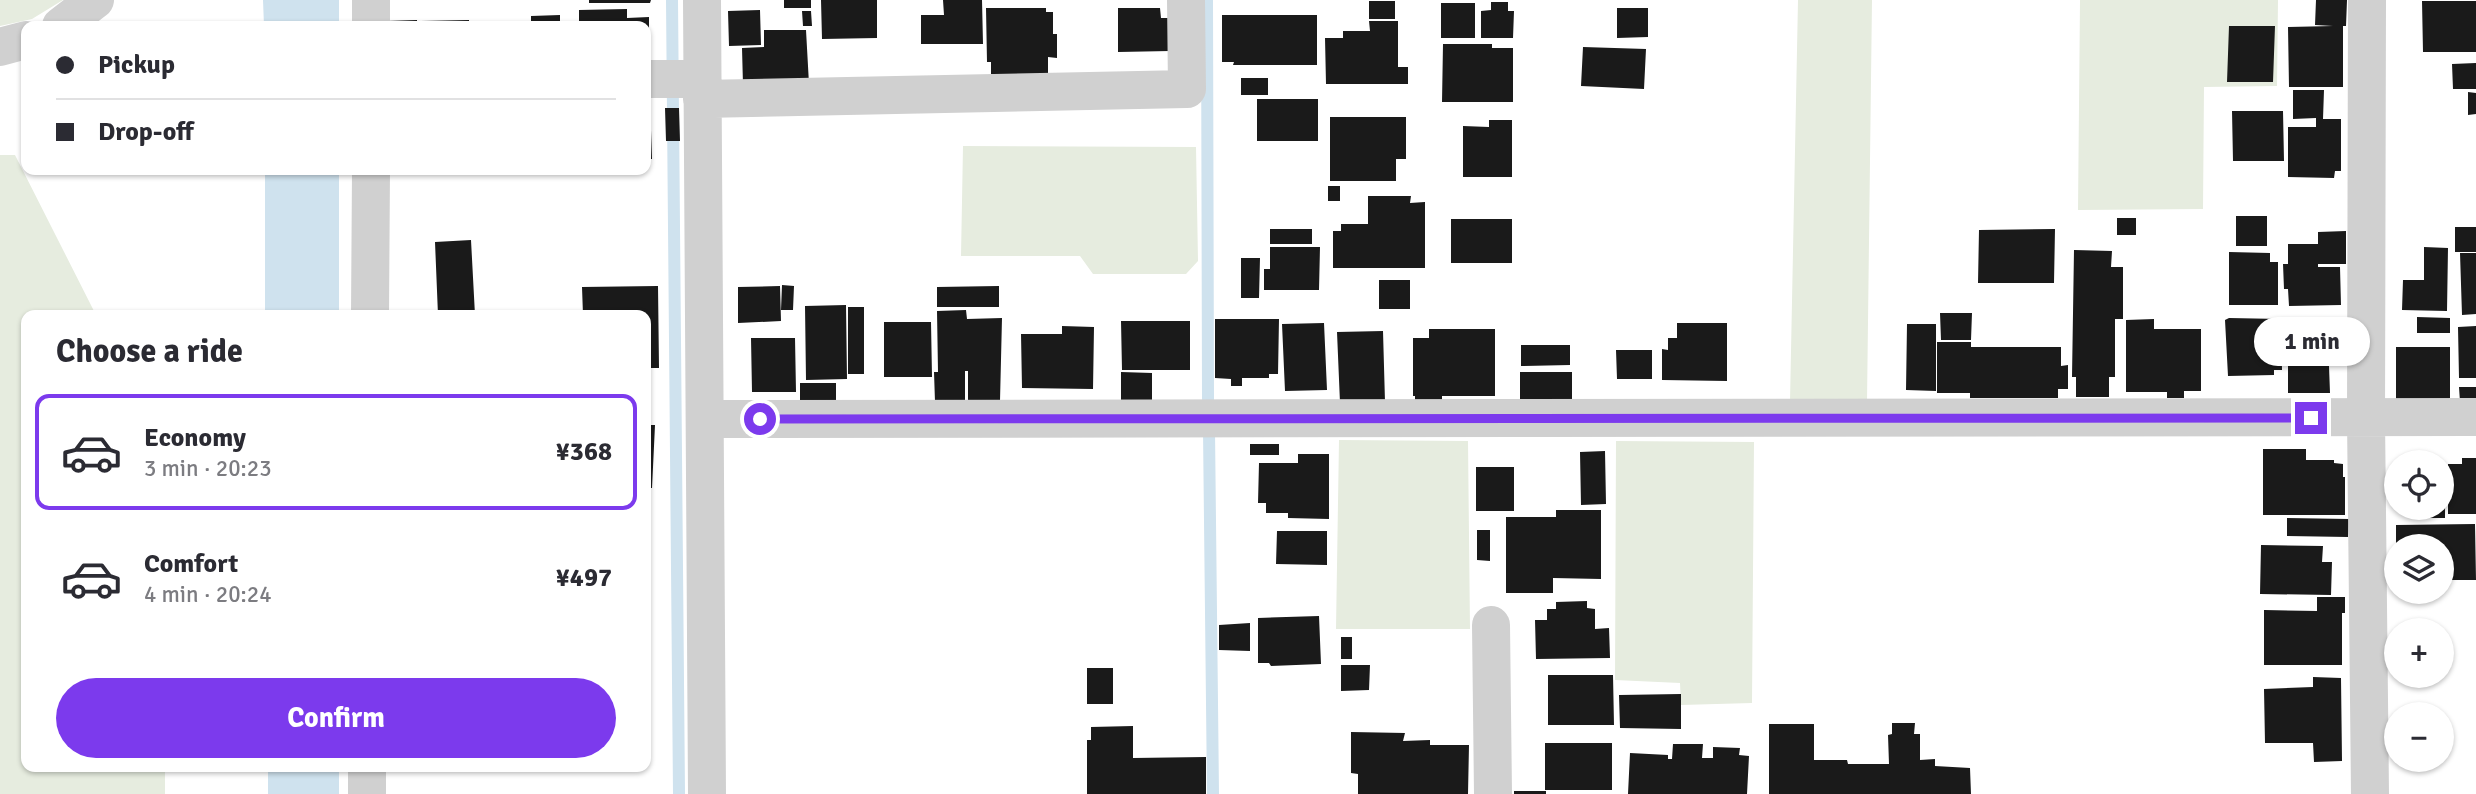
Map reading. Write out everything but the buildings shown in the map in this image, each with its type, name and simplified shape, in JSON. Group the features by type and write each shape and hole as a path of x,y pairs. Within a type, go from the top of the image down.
{"street":[{"path":"68,21 95,0"},
{"path":"371,0 371,21"},
{"path":"702,0 678,83 705,419 706,794"},
{"path":"678,83 1187,89 1186,0"},
{"path":"2367,0 2366,418 2370,794"},
{"path":"0,47 21,41"},
{"path":"370,310 371,175"},
{"path":"705,419 2476,417"},
{"path":"1491,625 1493,794"},
{"path":"367,772 367,794"}],"shaded area":[{"path":"0,0 63,0 32,19 0,26"},
{"path":"1798,0 1872,0 1867,402 1790,402"},
{"path":"2080,0 2278,0 2277,86 2204,87 2203,209 2078,210"},
{"path":"963,146 1196,147 1198,261 1186,274 1093,274 1080,256 961,256"},
{"path":"0,155 15,155 21,167 21,175 25,175 93,310 21,310 21,772 165,772 165,794 0,794"},
{"path":"1339,440 1468,441 1470,629 1336,629"},
{"path":"1616,441 1754,442 1752,703 1681,705 1680,683 1615,680"}],"water":[{"path":"263,0 339,0 339,21 264,21"},
{"path":"265,175 339,175 339,310 265,310"},
{"path":"268,772 339,772 339,794 268,794"}],"waterway":[{"path":"672,0 679,794"},
{"path":"1207,0 1208,399"},
{"path":"1209,430 1213,794"}],"route":[{"path":"760,419 2311,418"}]}
